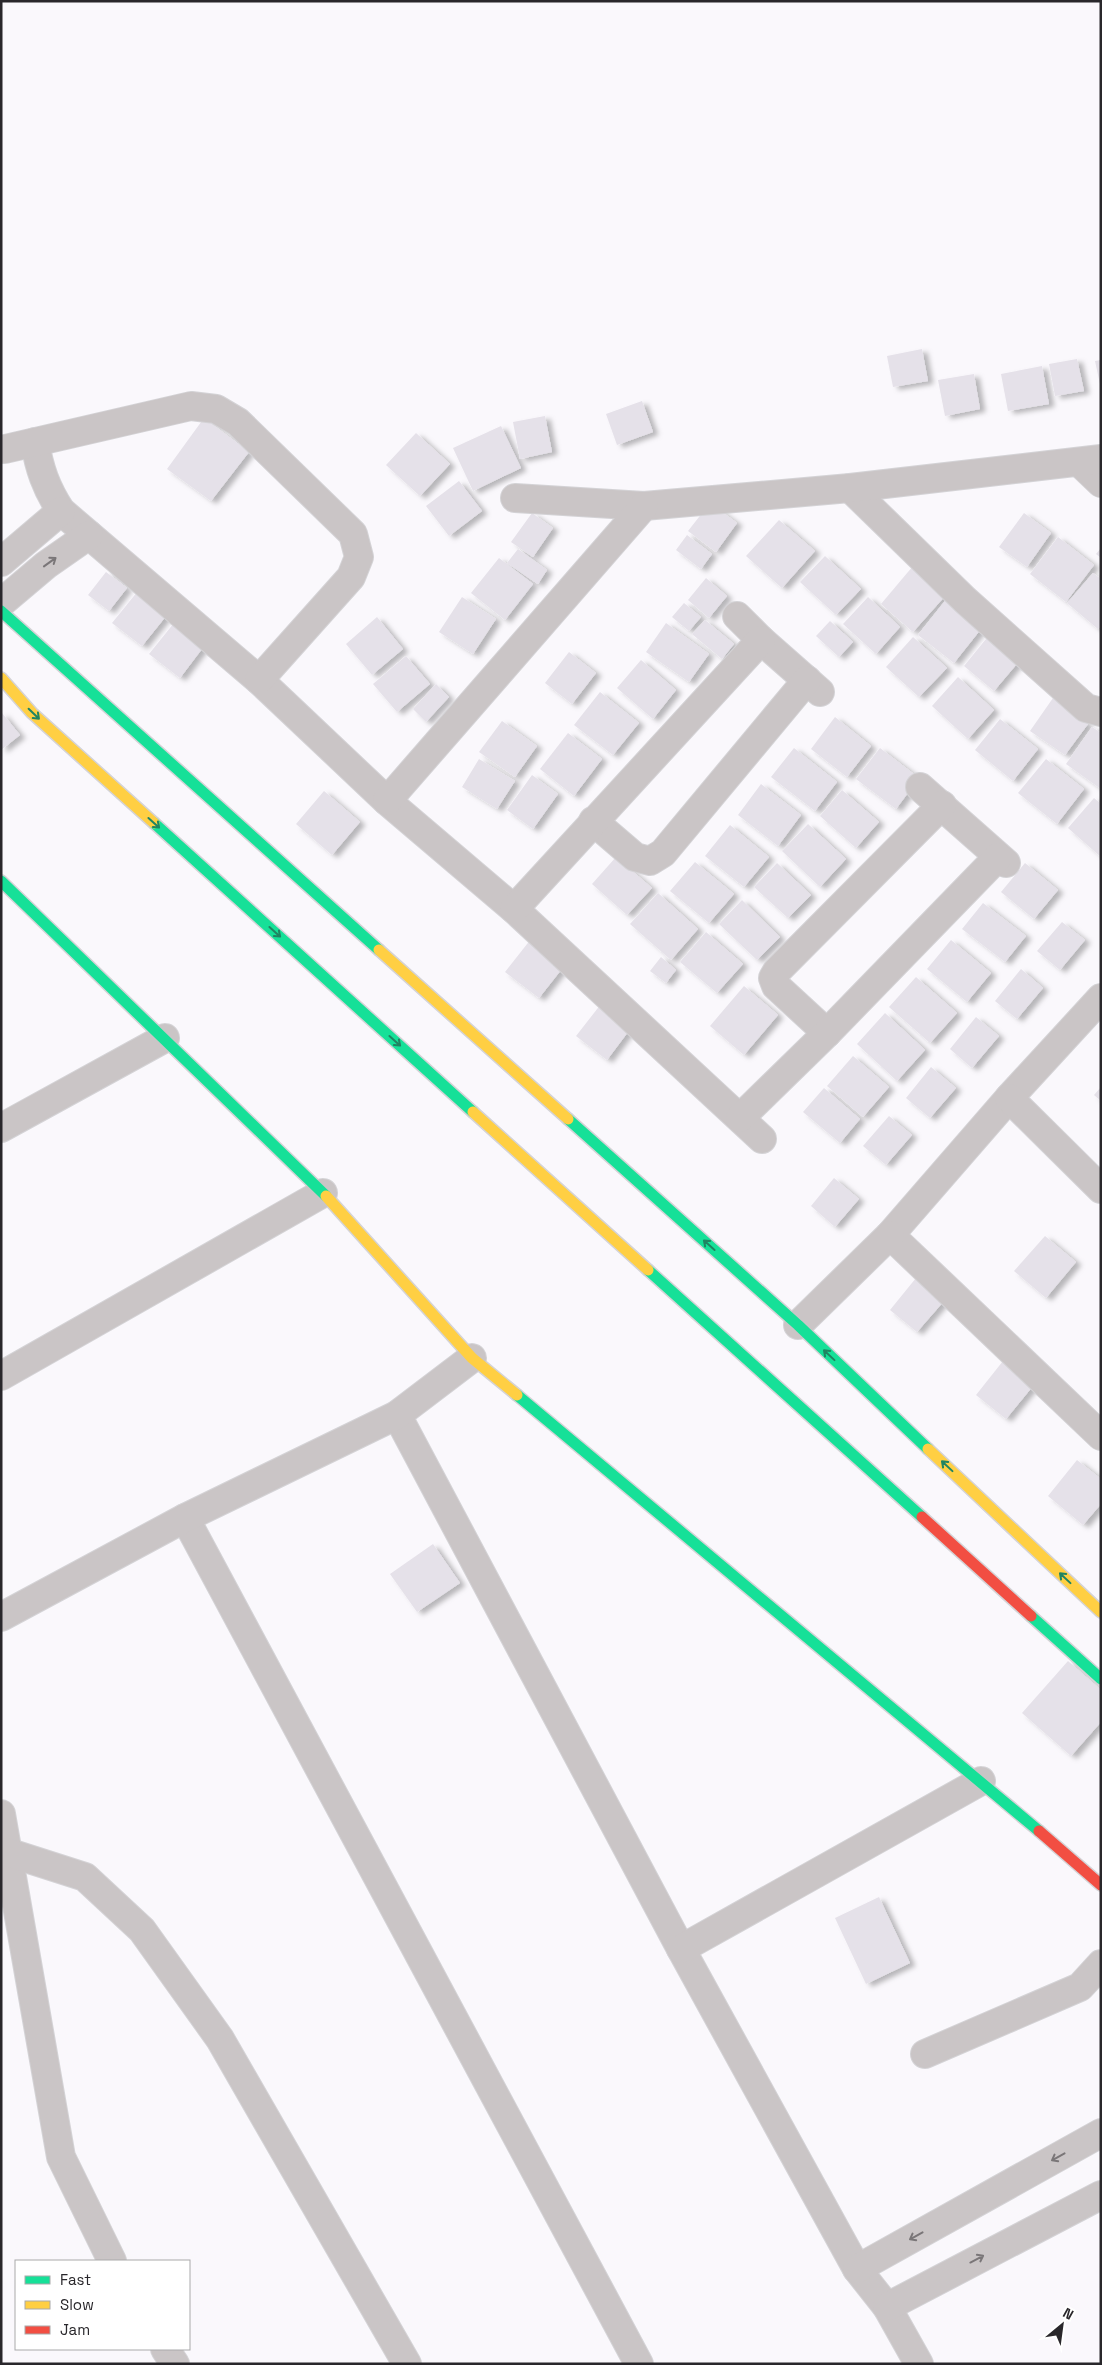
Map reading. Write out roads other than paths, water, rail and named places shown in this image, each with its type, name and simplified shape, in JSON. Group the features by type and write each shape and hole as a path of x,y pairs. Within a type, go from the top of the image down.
{"street":[{"path":"6,449 191,406 216,409 238,422 353,534 359,557 351,577 259,680"},
{"path":"35,442 39,467 48,490 61,510 259,680 388,801 514,909 762,1139"},
{"path":"515,498 644,506 850,488 1090,460 1101,483"},
{"path":"850,488 972,606 1086,708 1101,712"},
{"path":"388,801 644,506"},
{"path":"1,562 61,510"},
{"path":"1,603 46,565 89,535"},
{"path":"1,611 798,1325 1101,1612"},
{"path":"593,821 635,857 650,860 663,853 814,686 760,640 737,616"},
{"path":"514,909 760,640"},
{"path":"1,678 39,719 1101,1679"},
{"path":"740,1118 1002,860 920,787"},
{"path":"827,1033 776,986 773,978 777,971 942,805"},
{"path":"5,892 165,1038 323,1192 472,1358 981,1781 1101,1885"},
{"path":"798,1325 890,1235 1008,1098 1101,998"},
{"path":"1,1128 165,1038"},
{"path":"1008,1098 1101,1189"},
{"path":"1,1376 323,1192"},
{"path":"890,1235 1101,1436"},
{"path":"1,1617 185,1518 397,1415 472,1358"},
{"path":"397,1415 681,1949 857,2269 888,2307 920,2364"},
{"path":"185,1518 639,2364"},
{"path":"681,1949 981,1781"},
{"path":"1,1814 61,2157 112,2260"},
{"path":"7,1852 85,1877 142,1930 220,2039 407,2364"},
{"path":"925,2054 1080,1986 1101,1964"},
{"path":"857,2269 1101,2133"},
{"path":"888,2307 1101,2195"},
{"path":"166,2350 175,2364"}]}
